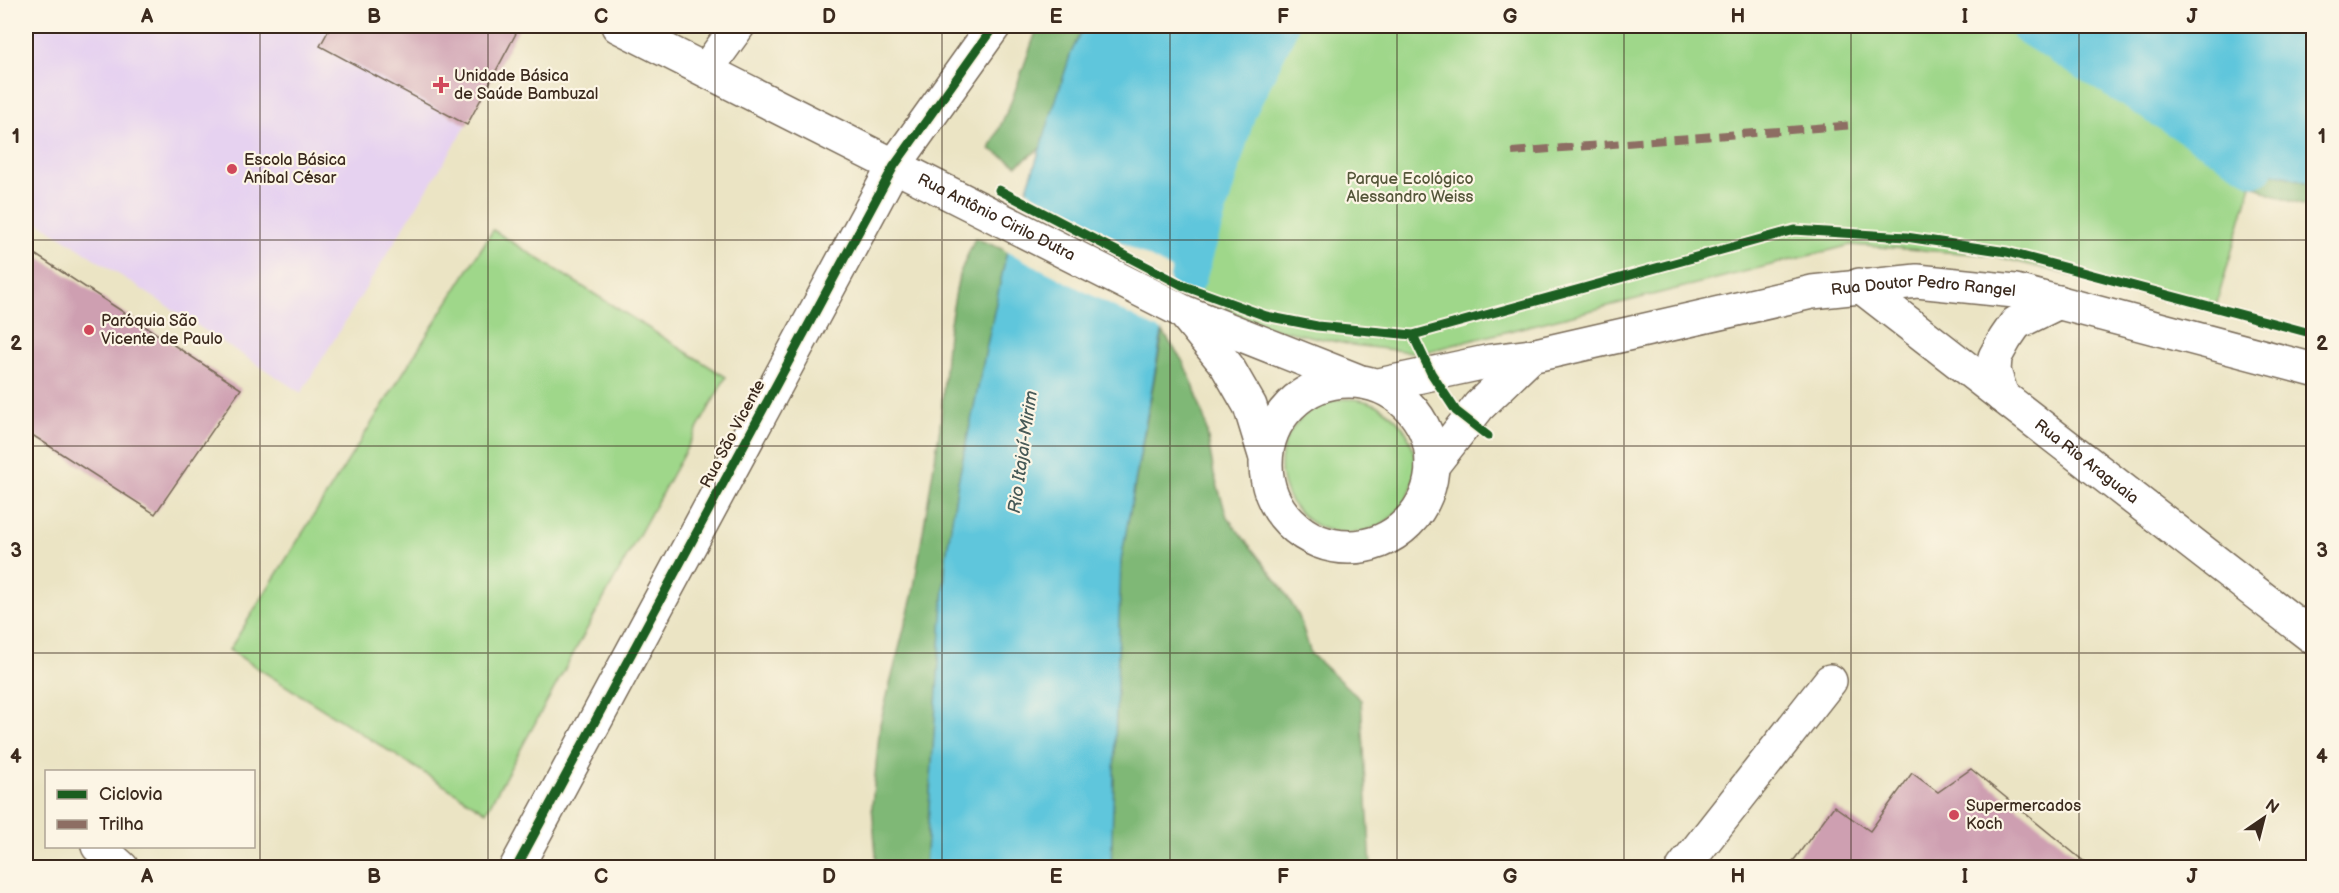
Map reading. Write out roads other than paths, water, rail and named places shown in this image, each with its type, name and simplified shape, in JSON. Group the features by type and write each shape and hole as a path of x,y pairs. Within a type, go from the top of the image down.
{"main road":[{"name":"Rua Antônio Cirilo Dutra","path":"618,26 1179,310 1367,383"},
{"path":"706,70 738,26"},
{"name":"Rua São Vicente","path":"516,867 894,166 994,26"},
{"name":"Rua Doutor Pedro Rangel","path":"1367,383 1531,356 1812,292 1858,285 1917,281 1966,284 2059,302 2313,370"},
{"name":"Rua Rio Araguaia","path":"1858,285 2313,638"},
{"path":"2002,396 1994,371 1995,357 2004,339 2016,323 2059,302"},
{"name":"Rua Antônio Cirilo Dutra","path":"1179,310 1227,366 1250,405 1265,455"},
{"path":"1432,466 1479,406 1531,356"},
{"path":"1329,382 1367,383 1403,401 1419,419 1429,441 1432,466 1428,491 1410,519 1399,531 1377,543 1352,547 1324,544 1298,531 1279,510 1267,484 1265,455 1271,430 1286,408 1305,392 1329,382"},
{"path":"1683,867 1830,681"},
{"path":"100,848 122,867"}],"water":[{"name":"Rio Itajaí-Mirim","path":"1084,26 1280,26 1238,111 1188,278 1162,332 1121,560 1111,867 925,868 946,558 958,482 1007,251 1071,53"},
{"path":"2027,26 2313,26 2313,184 2256,168"}],"waterway":[{"path":"1188,278 1238,111 1280,26"},
{"path":"2027,26 2256,168"}],"place":[{"name":"Unidade Básica de Saúde Bambuzal","path":"441,85"},
{"name":"Escola Básica Aníbal César","path":"232,169"},
{"name":"Paróquia São Vicente de Paulo","path":"89,330"},
{"name":"Supermercados Koch","path":"1954,815"}],"park label":[{"name":"Parque Ecológico Alessandro Weiss","path":"1410,188"}]}
